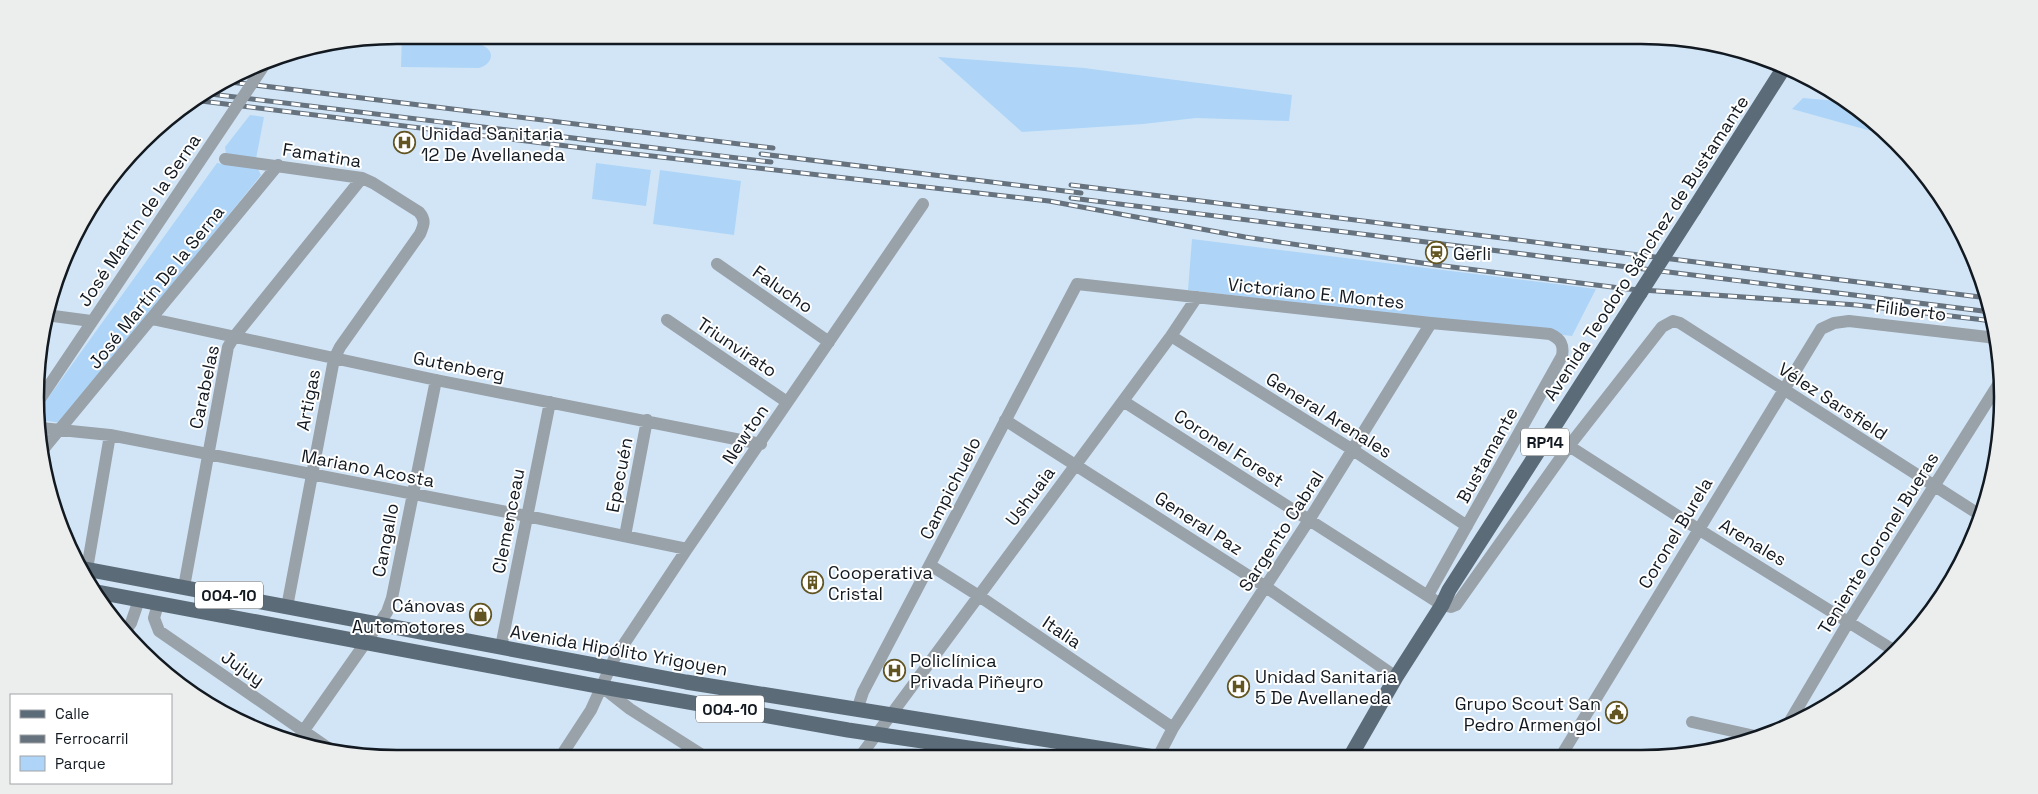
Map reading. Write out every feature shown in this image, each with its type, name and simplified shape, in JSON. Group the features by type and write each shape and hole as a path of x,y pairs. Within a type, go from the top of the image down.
{"main road":[{"name":"Avenida Teodoro Sánchez de Bustamante","path":"1354,750 1396,677 1442,605 1449,590 1780,73"},
{"name":"Avenida Hipólito Yrigoyen","path":"88,569 611,668 857,710 1110,750"},
{"name":"004-10","path":"104,594 602,687 979,750"}],"street":[{"name":"José Martín de la Serna","path":"44,393 259,72"},
{"name":"Famatina","path":"226,159 362,178 419,212 424,218 424,225"},
{"name":"José Martín De la Serna","path":"47,446 278,165"},
{"name":"Carabelas","path":"184,587 228,347 234,337 362,178"},
{"name":"Newton","path":"565,750 592,710 614,659 687,549 761,444 787,402 924,204"},
{"name":"Artigas","path":"287,606 334,359 340,347 424,225"},
{"name":"Falucho","path":"718,264 828,342"},
{"name":"Victoriano E. Montes","path":"1077,284 1431,323 1550,334"},
{"name":"Campichuelo","path":"857,710 863,692 1077,284"},
{"name":"Ushuaia","path":"865,750 1171,336 1197,297"},
{"path":"54,316 91,321"},
{"name":"Gutenberg","path":"152,319 436,380 647,420 761,444"},
{"name":"Triunvirato","path":"667,320 787,402"},
{"name":"Vélez Sarsfield","path":"1569,446 1666,323 1672,321 1680,323 1976,512"},
{"name":"Filiberto","path":"1820,329 1834,323 1849,321 1989,337"},
{"name":"Sargento Cabral","path":"1162,750 1173,728 1309,520 1431,323"},
{"name":"Coronel Burela","path":"1565,750 1820,329"},
{"name":"Bustamante","path":"1428,595 1562,356 1561,342 1557,337 1550,334"},
{"name":"General Arenales","path":"1171,336 1353,450 1466,526"},
{"name":"Cangallo","path":"300,736 387,612 392,598 436,380"},
{"name":"Teniente Coronel Bueras","path":"1793,716 1850,621 1994,392"},
{"name":"Coronel Forest","path":"1123,401 1442,605"},
{"name":"Clemenceau","path":"501,647 550,402"},
{"name":"Epecuén","path":"625,536 647,420"},
{"name":"General Paz","path":"1005,420 1266,587 1396,677"},
{"name":"Mariano Acosta","path":"46,428 110,435 687,549"},
{"path":"84,561 110,435"},
{"path":"1442,605 1451,607 1456,605 1569,446"},
{"name":"Arenales","path":"1569,446 1698,529 1850,621 1890,648"},
{"name":"Italia","path":"930,565 1173,728"},
{"path":"128,627 139,600"},
{"name":"Jujuy","path":"158,604 154,618 159,631 318,741"},
{"path":"602,687 630,709 694,750"},
{"path":"1692,722 1747,734"}],"green space":[{"path":"402,44 479,44 487,48 491,54 488,63 479,68 401,67"},
{"path":"938,57 1084,68 1292,95 1289,121 1196,118 1143,124 1022,132"},
{"path":"1803,98 1833,101 1875,132 1792,109"},
{"path":"250,115 264,117 256,159 226,154 225,147"},
{"path":"217,163 258,169 261,175 61,423 45,421 44,403"},
{"path":"596,163 651,170 646,206 592,199"},
{"path":"660,170 741,181 734,235 653,224"},
{"path":"1192,239 1596,289 1572,336 1188,290"}],"railway":[{"path":"236,83 773,148"},
{"path":"214,95 771,162"},
{"path":"204,101 599,150 1049,201 1245,237 1436,265 1628,289 1857,305 1985,320"},
{"path":"761,154 1081,193"},
{"path":"1071,185 1980,297"},
{"path":"1071,198 1983,311"}],"place":[{"name":"Unidad Sanitaria 12 De Avellaneda","path":"405,143"},
{"name":"Gerli","path":"1437,253"},
{"name":"Cooperativa Cristal","path":"812,582"},
{"name":"Cánovas Automotores","path":"481,615"},
{"name":"Policlínica Privada Piñeyro","path":"894,670"},
{"name":"Unidad Sanitaria 5 De Avellaneda","path":"1239,686"},
{"name":"Grupo Scout San Pedro Armengol","path":"1617,713"}]}
